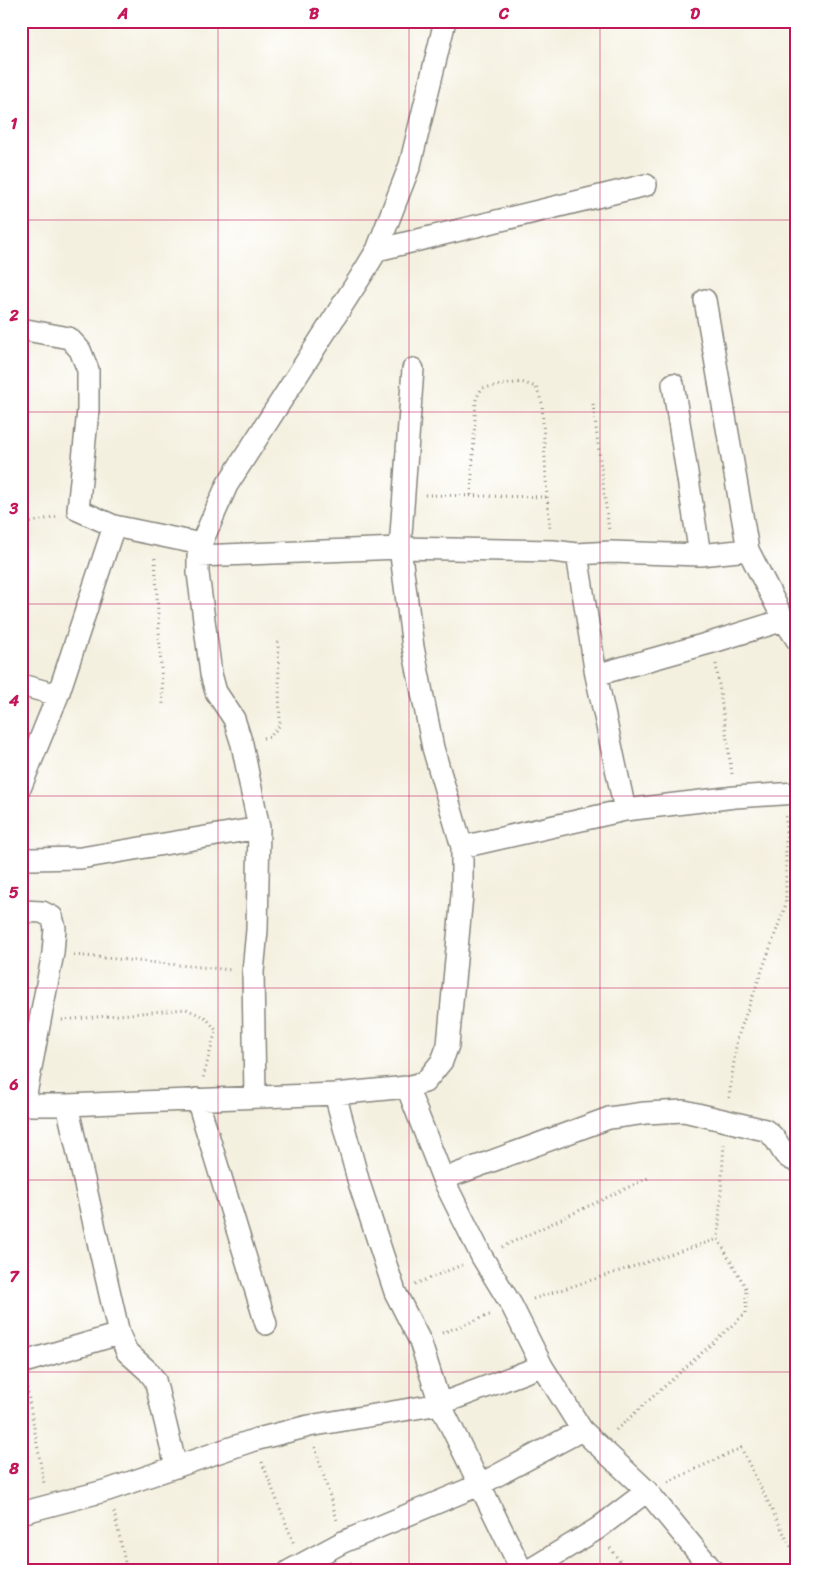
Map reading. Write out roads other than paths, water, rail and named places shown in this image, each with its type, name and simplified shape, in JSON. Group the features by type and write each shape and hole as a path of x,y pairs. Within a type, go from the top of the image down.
{"street":[{"path":"254,1096 253,972 257,930 259,828 242,744 234,720 216,692 211,674 198,573 200,550 227,485 377,250 410,165 445,21"},
{"path":"377,250 646,185"},
{"path":"705,300 748,550 784,620 797,640"},
{"path":"21,329 69,338 80,350 88,370 88,410 78,510 114,526 153,535 200,550 400,548 577,554 611,552 700,555 748,550"},
{"path":"21,910 42,912 52,917 55,928 53,953 23,1104 67,1105 335,1094 407,1087 425,1082 442,1061 448,1045 462,895 462,848 433,748 413,647 400,548 413,369"},
{"path":"673,384 700,555"},
{"path":"21,786 58,694 114,526"},
{"path":"577,554 596,675 625,810"},
{"path":"596,675 784,620"},
{"path":"21,685 58,694"},
{"path":"462,848 625,810 735,797 791,793"},
{"path":"21,858 81,858 259,828"},
{"path":"407,1087 443,1179 482,1257 512,1306 542,1366 582,1430 647,1492 713,1571"},
{"path":"335,1094 359,1183 395,1292 420,1341 440,1404 522,1571"},
{"path":"197,1099 266,1324"},
{"path":"67,1105 119,1334 127,1352 155,1380 176,1467"},
{"path":"443,1179 609,1118 645,1113 684,1111 765,1130 775,1138 782,1152 789,1159 797,1162"},
{"path":"22,1362 119,1334"},
{"path":"21,1513 108,1490 254,1440 309,1426 440,1404 542,1366"},
{"path":"296,1568 343,1542 479,1485 582,1430"},
{"path":"528,1571 597,1529 647,1492"}]}
